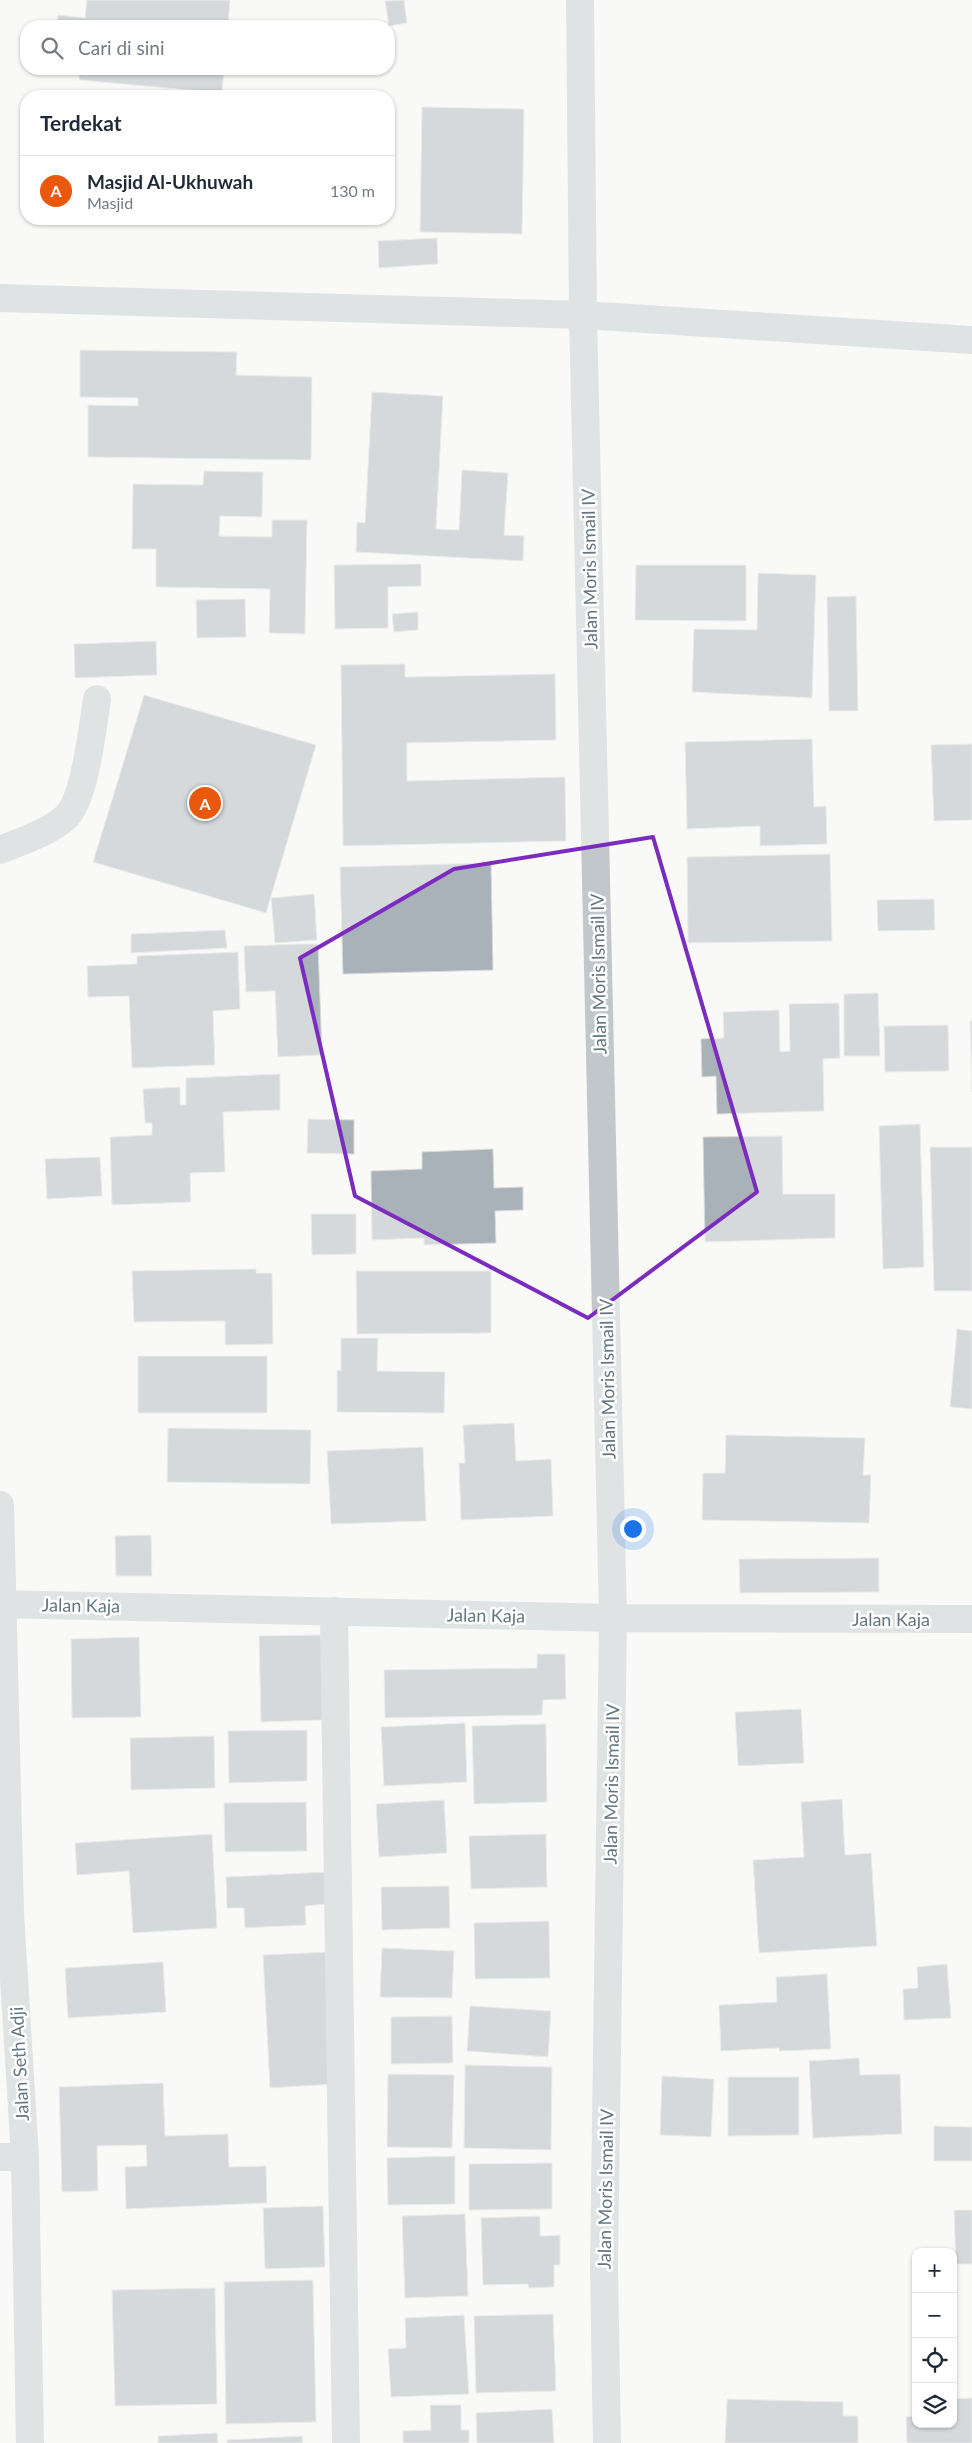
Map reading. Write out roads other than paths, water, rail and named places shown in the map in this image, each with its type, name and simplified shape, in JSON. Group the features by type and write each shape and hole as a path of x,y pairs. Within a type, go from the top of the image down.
{"street":[{"name":"Jalan Moris Ismail IV","path":"580,0 583,315 613,1618 604,2268 607,2443"},
{"path":"0,298 583,315 972,340"},
{"path":"0,850 51,828 68,816 86,767 98,699"},
{"name":"Jalan Seth Adji","path":"0,1505 5,1913 12,2157 30,2443"},
{"name":"Jalan Kaja","path":"1,1604 613,1618 972,1619"},
{"path":"334,1611 346,2443"}],"place":[{"name":"Masjid Al-Ukhuwah","path":"205,803"}]}
